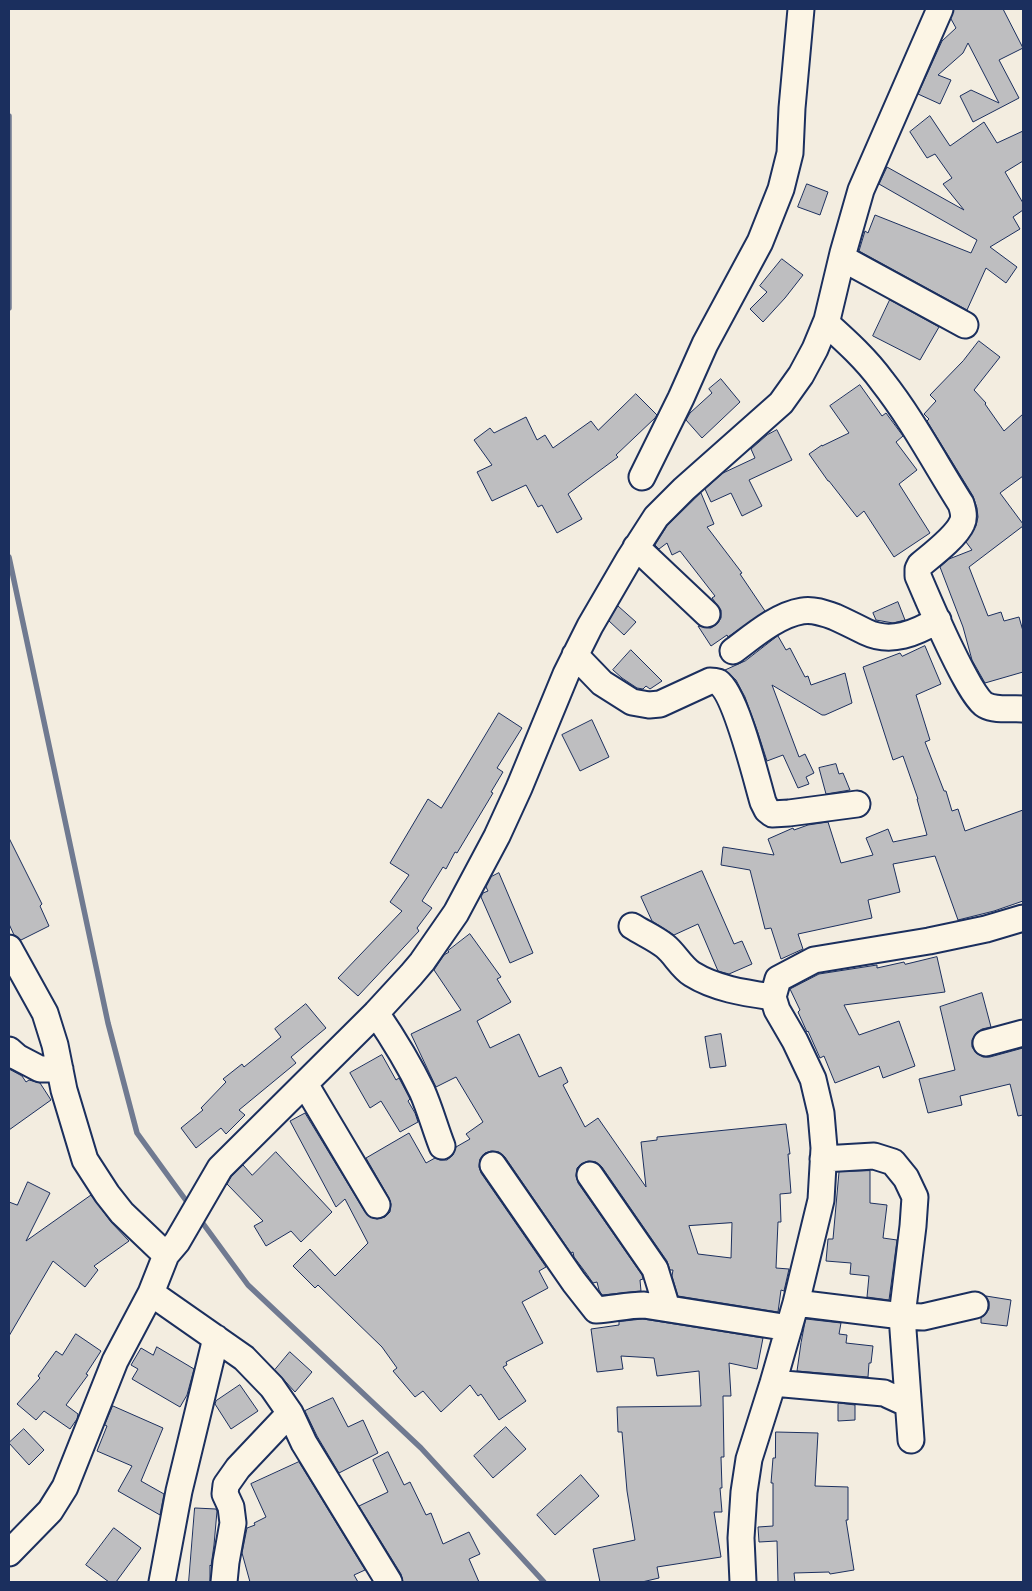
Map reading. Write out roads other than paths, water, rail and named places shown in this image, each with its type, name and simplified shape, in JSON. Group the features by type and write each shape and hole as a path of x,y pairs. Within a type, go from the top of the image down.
{"street":[{"path":"642,477 705,344 760,242 781,189 790,152 801,9"},
{"path":"9,1552 50,1512 65,1486 115,1361 151,1293 171,1248 220,1168 376,1013 422,962 456,913 497,836 575,655 608,594 656,517 670,502 781,403 801,375 826,323 861,190 940,9"},
{"path":"842,258 965,325"},
{"path":"826,323 852,346 882,380 910,420 961,504 964,513 963,522 957,531 920,565 918,576 970,688 978,699 987,706 995,708 1023,709"},
{"path":"636,547 707,614"},
{"path":"733,651 771,623 800,611 821,612 867,633 892,638 924,628 938,620"},
{"path":"575,655 602,684 632,702 649,706 660,704 710,681 717,681 733,705 763,802 767,810 772,814 857,804"},
{"path":"744,1582 740,1538 749,1459 774,1383 821,1200 824,1148 821,1113 813,1079 796,1041 776,1010 773,997 778,979 814,960 929,941 986,929 1023,918"},
{"path":"632,926 666,948 692,974 732,990 773,997"},
{"path":"9,948 45,1014 55,1045 64,1090 85,1160 122,1213 171,1248"},
{"path":"376,1013 412,1071 442,1146"},
{"path":"986,1043 1023,1033"},
{"path":"9,1050 40,1069 60,1069"},
{"path":"305,1084 377,1205"},
{"path":"823,1159 874,1156 893,1162 906,1178 915,1197 902,1316 911,1440"},
{"path":"493,1165 574,1282 596,1310 644,1305 789,1328"},
{"path":"590,1175 655,1269 667,1308"},
{"path":"151,1293 244,1358 272,1387 290,1413 304,1443 388,1582"},
{"path":"796,1303 923,1317 975,1305"},
{"path":"162,1582 179,1491 216,1338"},
{"path":"774,1383 884,1393 908,1404"},
{"path":"224,1582 233,1522 231,1507 225,1494 226,1484 238,1468 290,1413"}],"waterway":[{"path":"9,116 9,308"},
{"path":"9,557 108,1023 137,1133 190,1206"},
{"path":"199,1218 248,1285 421,1448 544,1582"}]}
